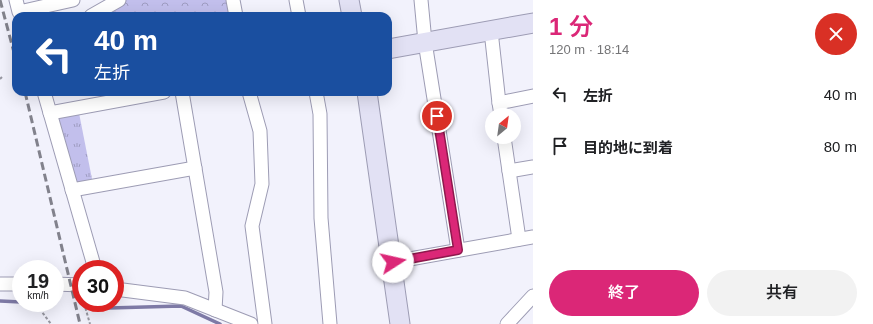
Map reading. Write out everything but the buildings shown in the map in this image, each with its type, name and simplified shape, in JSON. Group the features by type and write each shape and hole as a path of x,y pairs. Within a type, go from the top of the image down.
{"street":[{"path":"16,0 19,12 73,0"},
{"path":"233,0 235,12"},
{"path":"296,0 299,12"},
{"path":"349,0 351,12"},
{"path":"421,0 425,42 458,250"},
{"path":"100,12 112,7"},
{"path":"392,48 533,23"},
{"path":"491,31 500,108"},
{"path":"45,96 92,260"},
{"path":"50,113 121,96"},
{"path":"183,96 216,292 216,310"},
{"path":"250,96 260,131 262,184 252,226 265,324"},
{"path":"317,96 320,114 321,218 330,324"},
{"path":"368,96 393,262 400,324"},
{"path":"503,108 533,96"},
{"path":"505,144 519,239"},
{"path":"509,171 533,167"},
{"path":"72,190 195,168"},
{"path":"393,262 533,237"},
{"path":"0,284 12,284"},
{"path":"124,290 185,298 251,324"},
{"path":"507,324 533,296"}],"path":[{"path":"42,312 51,324"},
{"path":"87,312 90,324"}],"green space":[{"path":"119,0 233,0 235,12 109,12 108,5"},
{"path":"79,113 92,179 77,184 71,181 55,115"}],"waterway":[{"path":"0,301 12,302"},
{"path":"124,308 181,306 220,324"}],"railway":[{"path":"0,0 12,45"},
{"path":"26,96 80,324"}],"route":[{"path":"393,262 458,250 437,116"}]}
